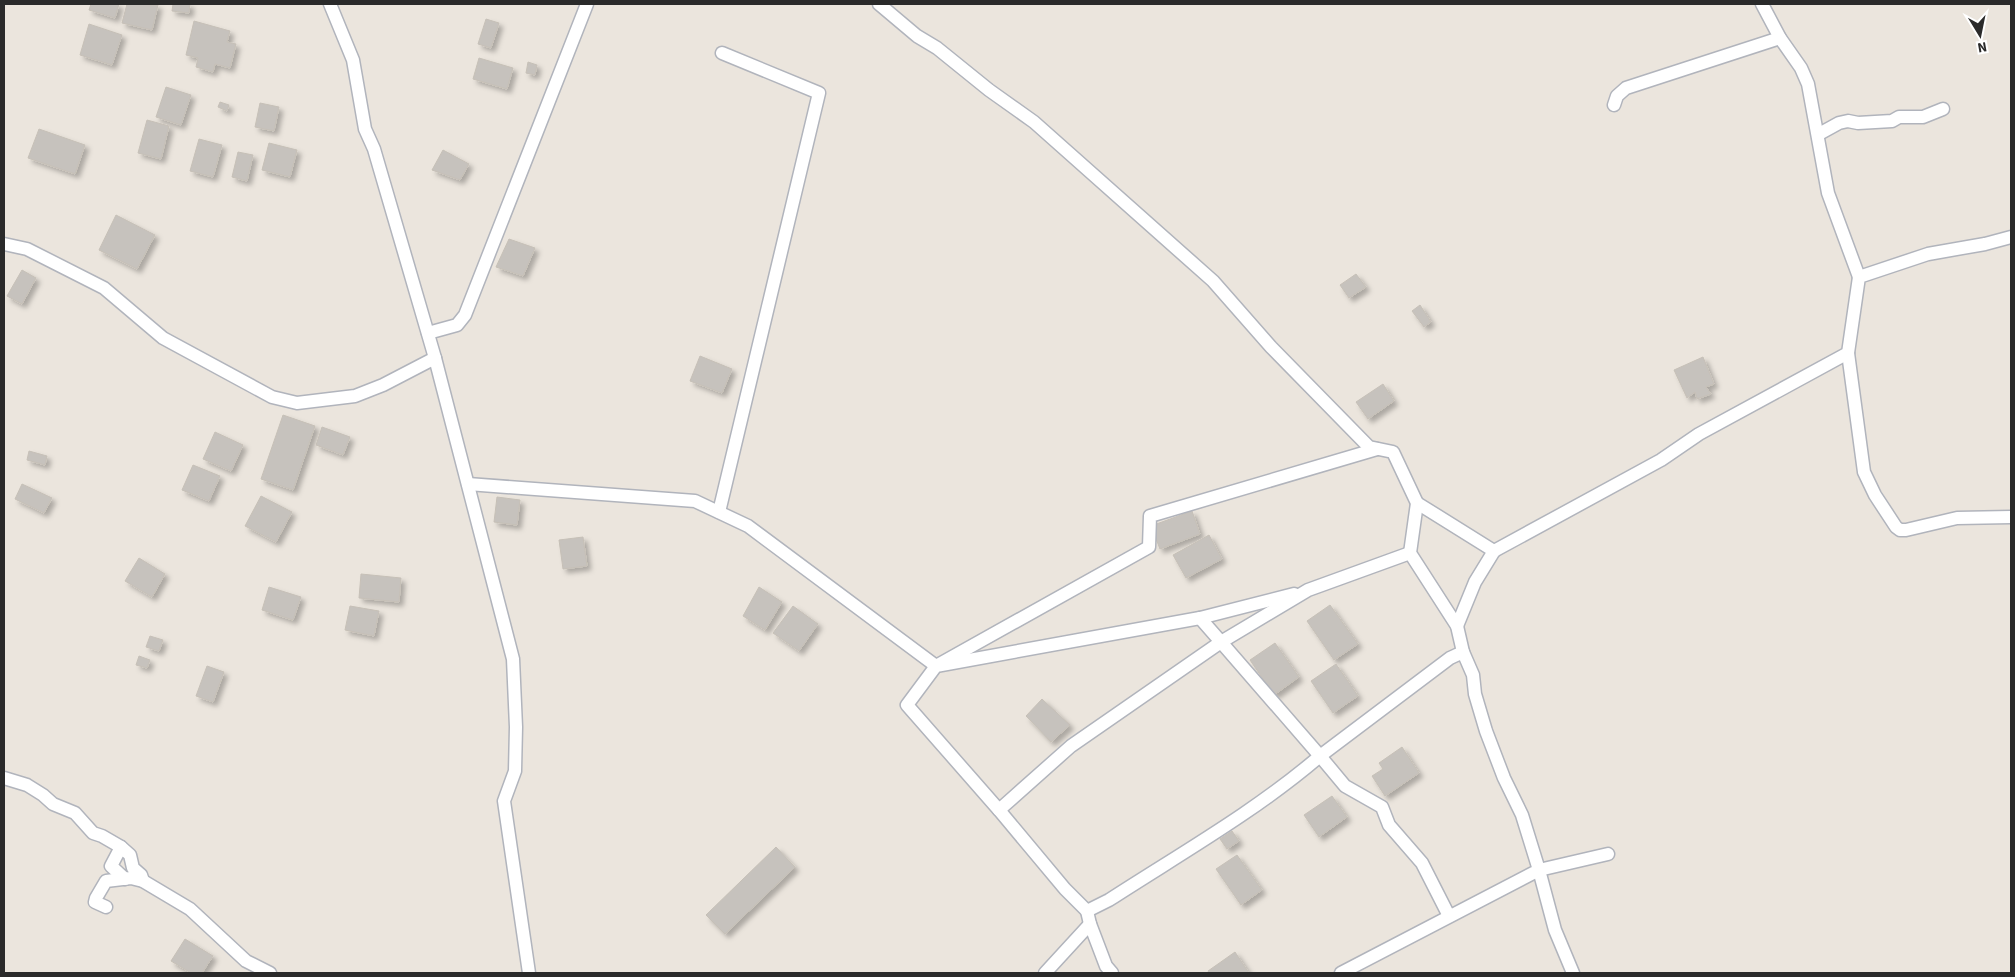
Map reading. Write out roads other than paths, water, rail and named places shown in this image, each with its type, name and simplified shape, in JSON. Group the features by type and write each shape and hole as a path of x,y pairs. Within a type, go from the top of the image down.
{"street":[{"path":"330,4 353,60 365,129 374,149 435,358 513,659 516,728 515,771 504,801 529,973"},
{"path":"428,333 457,325 465,315 587,4"},
{"path":"879,4 917,36 937,48 995,95 1034,122 1213,281 1272,347 1369,447 1393,452 1417,503 1494,552"},
{"path":"1762,4 1780,38 1801,68 1808,84 1819,134 1828,193 1859,277 1848,353 1864,472 1875,495 1896,527 1900,530 1957,518 2011,517"},
{"path":"1614,104 1617,96 1626,88 1780,38"},
{"path":"719,512 819,93 722,53"},
{"path":"1819,134 1839,123 1848,121 1858,123 1892,121 1899,117 1923,117 1943,110"},
{"path":"1859,277 1928,254 1985,244 2011,236"},
{"path":"4,244 27,249 104,288 163,338 272,397 297,403 355,396 383,385 435,358"},
{"path":"1457,626 1475,582 1494,552 1661,460 1699,434 1848,353"},
{"path":"1112,973 1106,966 1087,911 1065,889 908,706 936,666 1149,547 1150,516 1377,449"},
{"path":"468,484 695,501 748,526 936,666 1200,618 1308,590 1410,553"},
{"path":"1417,503 1410,553 1457,626 1463,652 1473,675 1474,694 1486,731 1504,778 1522,815 1555,930 1573,973"},
{"path":"999,810 1071,746 1220,642 1308,590"},
{"path":"1200,618 1345,786 1382,807 1389,825 1422,863 1449,916"},
{"path":"1087,911 1109,900 1248,811 1450,658 1463,652"},
{"path":"4,778 27,785 44,795 53,804 74,813 93,833 121,847 130,855 132,868 141,874 143,882"},
{"path":"121,847 111,866 125,879"},
{"path":"1341,973 1539,870 1608,854"},
{"path":"106,908 95,902 106,881 137,879 190,909 246,961 270,973"},
{"path":"1045,973 1090,924"}]}
